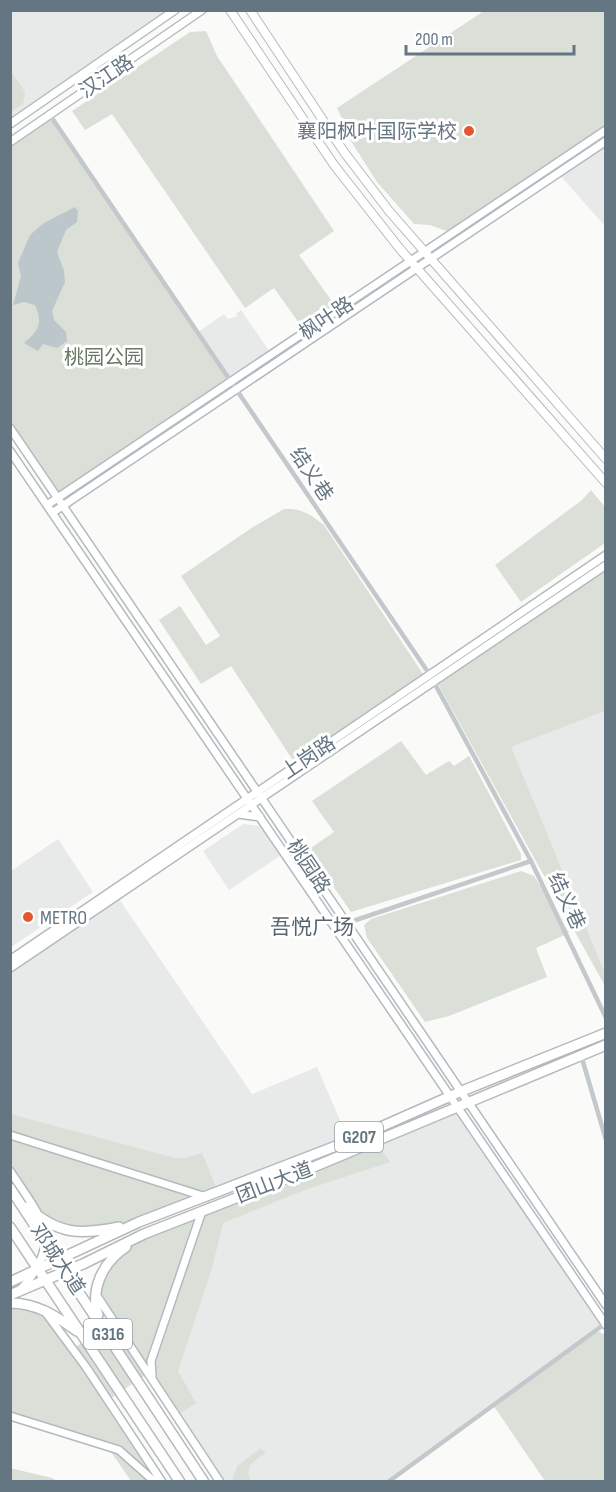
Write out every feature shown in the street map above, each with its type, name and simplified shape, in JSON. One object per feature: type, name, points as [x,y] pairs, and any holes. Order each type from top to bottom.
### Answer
[{"type":"highway","name":"团山大道","points":[[39,1270],[139,1222],[349,1142],[449,1096],[606,1033]]},
{"type":"highway","name":"团山大道","points":[[10,1295],[147,1233],[292,1176],[606,1045]]},
{"type":"highway","name":"邓城大道","points":[[10,1188],[204,1482]]},
{"type":"highway","points":[[17,1197],[44,1222],[87,1234],[139,1222]]},
{"type":"highway","name":"邓城大道","points":[[10,1227],[180,1482]]},
{"type":"highway","points":[[102,1326],[96,1307],[95,1290],[105,1267],[120,1251],[147,1233]]},
{"type":"highway","name":"G207","points":[[10,1282],[39,1270]]},
{"type":"highway","points":[[10,1302],[25,1303],[42,1309],[83,1336]]},
{"type":"main road","points":[[230,10],[334,165],[411,261],[606,484]]},
{"type":"main road","points":[[250,10],[344,152],[389,211],[606,459]]},
{"type":"street","name":"汉江路","points":[[10,142],[202,10]]},
{"type":"street","name":"汉江路","points":[[10,124],[174,11]]},
{"type":"street","name":"结义巷","points":[[50,115],[432,678],[531,861],[606,1018]]},
{"type":"street","name":"枫叶路","points":[[47,506],[606,130]]},
{"type":"street","name":"枫叶路","points":[[52,513],[606,141]]},
{"type":"street","name":"桃园路","points":[[10,428],[606,1305]]},
{"type":"street","name":"桃园路","points":[[10,452],[605,1324]]},
{"type":"street","name":"上岗路","points":[[432,678],[606,555]]},
{"type":"street","name":"上岗路","points":[[10,960],[432,678],[606,565]]},
{"type":"street","points":[[250,780],[271,787],[270,809]]},
{"type":"street","points":[[239,788],[237,810],[260,818]]},
{"type":"street","name":"上岗路","points":[[10,968],[237,810]]},
{"type":"street","name":"结义巷","points":[[347,923],[531,861]]},
{"type":"street","points":[[581,1055],[606,1140]]},
{"type":"street","points":[[10,1135],[206,1197]]},
{"type":"street","points":[[10,1171],[44,1222],[45,1252],[28,1281],[10,1302]]},
{"type":"street","points":[[158,1390],[150,1372],[151,1362],[202,1210]]},
{"type":"street","points":[[95,1290],[101,1304],[220,1482]]},
{"type":"street","points":[[42,1309],[86,1367],[162,1482]]},
{"type":"street","points":[[388,1482],[605,1324]]},
{"type":"street","points":[[10,1416],[119,1450],[155,1482]]},
{"type":"shaded area","points":[[11,11],[175,11],[11,124]]},
{"type":"shaded area","points":[[605,141],[605,226],[558,173]]},
{"type":"shaded area","points":[[75,207],[78,211],[77,222],[66,230],[57,252],[64,271],[65,282],[52,311],[54,320],[66,332],[67,341],[57,348],[43,344],[38,351],[24,343],[33,335],[38,326],[39,317],[35,305],[24,302],[13,305],[21,276],[18,263],[30,235],[44,223]]},
{"type":"shaded area","points":[[241,310],[272,355],[231,382],[198,332],[224,314],[228,319],[237,316],[236,314]]},
{"type":"shaded area","points":[[605,711],[605,973],[510,747]]},
{"type":"shaded area","points":[[243,824],[260,826],[280,856],[229,890],[203,851]]},
{"type":"shaded area","name":"METRO","points":[[58,839],[93,892],[11,947],[11,871]]},
{"type":"shaded area","points":[[117,896],[252,1094],[317,1067],[349,1141],[206,1197],[11,1135],[11,968]]},
{"type":"shaded area","points":[[456,1107],[605,1324],[388,1481],[220,1481],[158,1390],[202,1210]]},
{"type":"green space","name":"襄阳枫叶国际学校","points":[[484,11],[605,11],[605,130],[452,233],[430,225],[414,224],[377,182],[342,127],[345,125],[337,108]]},
{"type":"green space","points":[[206,31],[217,56],[334,231],[299,255],[336,307],[310,324],[306,319],[299,323],[274,288],[245,308],[112,114],[85,130],[72,111],[190,32]]},
{"type":"green space","points":[[10,70],[25,92],[23,104],[11,112]]},
{"type":"green space","name":"桃园公园","points":[[50,115],[231,382],[58,499],[11,428],[10,142]]},
{"type":"green space","points":[[591,490],[605,507],[605,543],[521,602],[495,565],[582,500]]},
{"type":"green space","points":[[284,509],[306,512],[324,525],[423,674],[294,762],[231,666],[201,684],[159,620],[180,606],[206,645],[220,636],[181,576],[253,527]]},
{"type":"green space","points":[[605,561],[605,711],[511,747],[605,973],[605,986],[434,677]]},
{"type":"green space","points":[[401,741],[426,775],[449,761],[454,766],[469,756],[521,854],[521,860],[351,912],[308,850],[334,832],[312,801]]},
{"type":"green space","points":[[521,871],[534,876],[569,933],[536,948],[547,977],[449,1016],[425,1022],[367,938],[364,925],[371,919]]},
{"type":"green space","points":[[10,1114],[175,1158],[185,1158],[202,1153],[218,1192],[139,1222],[87,1234],[44,1222],[11,1171]]},
{"type":"green space","points":[[376,1141],[390,1162],[302,1191],[223,1223],[212,1268],[178,1371],[196,1403],[176,1416],[150,1372],[108,1400],[162,1481],[131,1481],[107,1446],[11,1416],[11,1303],[42,1309],[73,1349],[112,1322],[95,1289],[105,1267],[144,1234]]},
{"type":"green space","points":[[596,1330],[605,1335],[605,1481],[545,1481],[493,1405]]},
{"type":"green space","points":[[261,1448],[266,1453],[251,1464],[248,1472],[251,1481],[232,1481],[237,1466]]},
{"type":"green space","points":[[10,1468],[52,1478],[57,1481],[11,1481]]},
{"type":"place","name":"襄阳枫叶国际学校","points":[[469,131]]},
{"type":"place","name":"METRO","points":[[28,917]]},
{"type":"district","name":"吾悦广场","points":[[312,927]]}]
